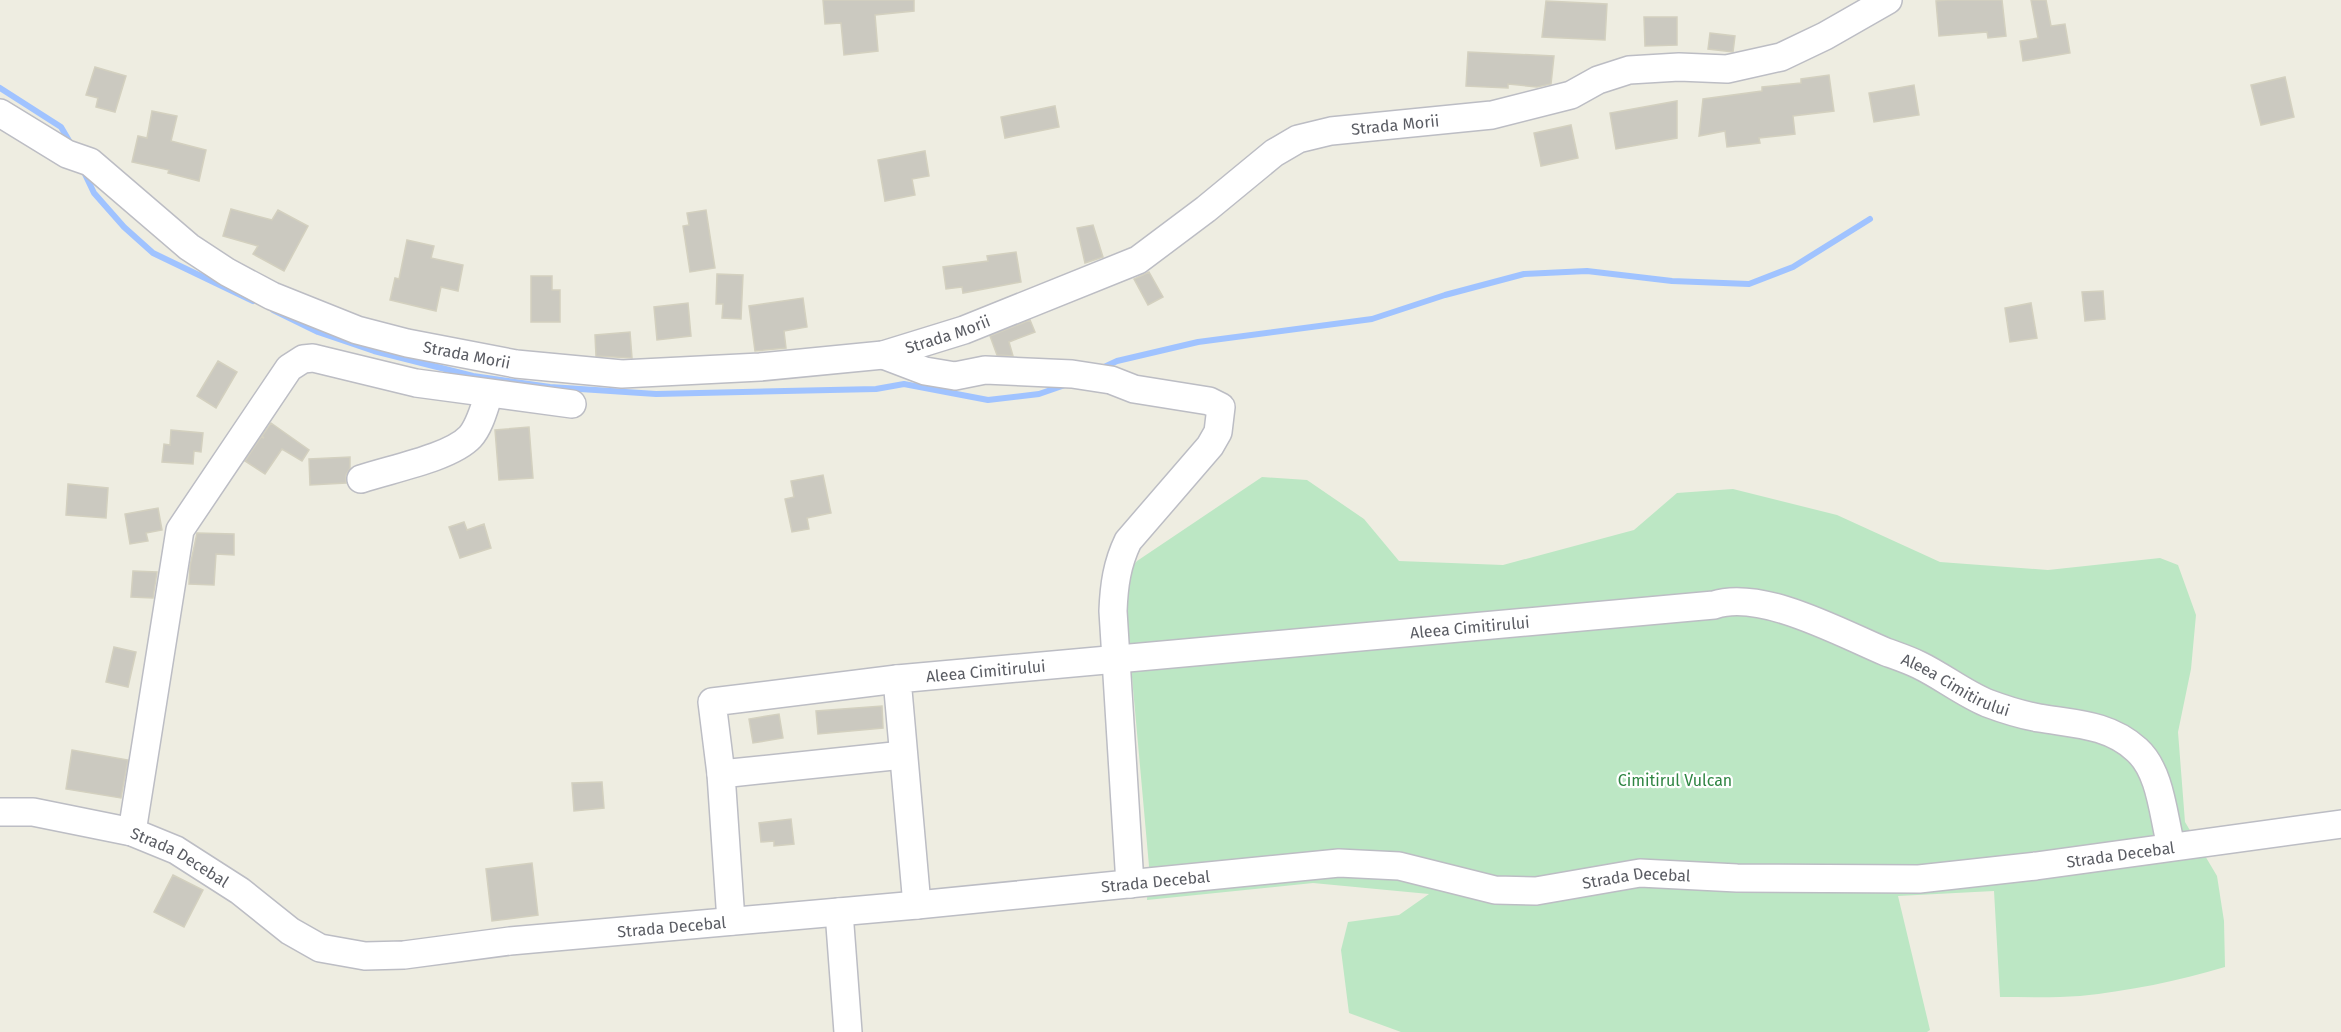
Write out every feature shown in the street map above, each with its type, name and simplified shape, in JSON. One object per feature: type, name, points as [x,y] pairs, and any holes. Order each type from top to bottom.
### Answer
[{"type":"street","name":"Strada Morii","points":[[0,113],[79,158],[189,247],[351,346],[407,343],[516,364],[622,374],[760,367],[883,355],[964,330],[1138,260],[1206,209],[1274,153],[1299,139],[1331,131],[1492,115],[1571,95],[1598,80],[1629,70],[1679,67],[1727,69],[1781,57],[1825,36],[1888,0]]},
{"type":"street","points":[[132,832],[180,530],[289,368],[303,358],[313,358],[351,346],[416,383],[572,404]]},
{"type":"street","points":[[883,355],[925,371],[956,376],[985,370],[1072,374],[1111,380],[1134,389],[1209,400],[1221,407],[1218,432],[1210,446],[1128,541],[1120,558],[1113,610],[1130,884]]},
{"type":"street","points":[[361,479],[452,449],[470,437],[489,394]]},
{"type":"street","name":"Aleea Cimitirului","points":[[721,774],[712,702],[897,679],[1714,604],[1728,600],[1762,603],[1795,613],[1918,664],[1986,702],[2037,718],[2096,727],[2117,736],[2137,750],[2154,773],[2171,846]]},
{"type":"street","points":[[897,679],[917,905]]},
{"type":"street","points":[[731,921],[721,774],[903,755]]},
{"type":"street","name":"Strada Decebal","points":[[0,812],[33,812],[132,832],[176,850],[240,891],[290,931],[320,948],[365,956],[404,955],[510,940],[917,905],[1339,863],[1400,866],[1495,890],[1536,891],[1640,873],[1737,878],[1919,879],[2036,866],[2341,824]]},
{"type":"street","points":[[839,912],[848,1032]]},
{"type":"green space","name":"Cimitirul Vulcan","points":[[1262,477],[1307,480],[1364,519],[1399,561],[1503,565],[1634,530],[1677,493],[1733,489],[1837,515],[1940,562],[2048,570],[2160,558],[2178,565],[2196,615],[2191,669],[2178,732],[2185,822],[2217,876],[2224,921],[2225,967],[2153,985],[2098,994],[2060,997],[2000,997],[1994,891],[1898,896],[1930,1030],[1927,1032],[1401,1032],[1349,1013],[1341,950],[1348,922],[1399,915],[1429,894],[1313,883],[1147,900],[1149,866],[1123,577],[1137,561]]},
{"type":"building","points":[[823,0],[914,0],[914,11],[875,15],[878,51],[844,55],[841,23],[825,24]]},
{"type":"building","points":[[2002,0],[2006,36],[1988,38],[1987,32],[1939,36],[1936,1]]},
{"type":"building","points":[[2031,0],[2046,0],[2051,26],[2065,24],[2070,53],[2023,61],[2020,41],[2038,38]]},
{"type":"building","points":[[1546,1],[1607,4],[1605,40],[1542,37]]},
{"type":"building","points":[[1644,17],[1677,17],[1677,45],[1645,46]]},
{"type":"building","points":[[1710,33],[1735,36],[1733,52],[1708,49]]},
{"type":"building","points":[[1468,52],[1554,56],[1551,84],[1537,87],[1508,84],[1508,88],[1466,86]]},
{"type":"building","points":[[95,67],[126,76],[115,112],[96,107],[98,98],[86,95]]},
{"type":"building","points":[[1829,75],[1834,111],[1793,116],[1795,134],[1759,138],[1760,143],[1727,147],[1725,131],[1699,136],[1703,99],[1762,91],[1762,87],[1801,83],[1801,79]]},
{"type":"building","points":[[2285,77],[2294,117],[2261,125],[2251,85]]},
{"type":"building","points":[[1914,85],[1919,115],[1874,122],[1869,93]]},
{"type":"building","points":[[1677,101],[1677,138],[1616,149],[1610,113]]},
{"type":"building","points":[[1055,106],[1059,127],[1005,138],[1001,117]]},
{"type":"building","points":[[152,111],[177,116],[171,141],[206,150],[199,181],[168,173],[169,170],[132,162],[138,136],[147,138]]},
{"type":"building","points":[[1571,125],[1578,158],[1541,166],[1534,133]]},
{"type":"building","points":[[925,151],[929,176],[912,179],[915,195],[885,201],[878,160]]},
{"type":"building","points":[[231,209],[272,220],[278,210],[308,226],[284,271],[253,254],[258,246],[223,236]]},
{"type":"building","points":[[706,210],[715,268],[690,272],[683,226],[689,225],[687,213]]},
{"type":"building","points":[[1093,225],[1103,257],[1085,263],[1077,228]]},
{"type":"building","points":[[407,240],[434,246],[431,258],[463,265],[458,291],[441,287],[436,311],[390,300],[395,278],[399,279]]},
{"type":"building","points":[[1016,252],[1021,282],[963,293],[962,287],[946,289],[943,267],[988,261],[987,256]]},
{"type":"building","points":[[1149,272],[1163,297],[1148,305],[1134,279]]},
{"type":"building","points":[[717,274],[743,275],[741,319],[722,318],[723,304],[716,304]]},
{"type":"building","points":[[531,276],[552,276],[552,290],[560,290],[560,322],[531,322]]},
{"type":"building","points":[[2103,291],[2105,319],[2085,321],[2082,292]]},
{"type":"building","points":[[803,298],[807,327],[784,331],[786,348],[755,351],[749,306]]},
{"type":"building","points":[[688,303],[691,336],[657,340],[654,307]]},
{"type":"building","points":[[2031,303],[2037,338],[2010,342],[2005,308]]},
{"type":"building","points":[[1030,320],[1035,332],[1009,342],[1013,356],[997,355],[990,336]]},
{"type":"building","points":[[630,332],[632,358],[596,356],[595,335]]},
{"type":"building","points":[[218,361],[237,372],[216,408],[197,396]]},
{"type":"building","points":[[271,423],[309,450],[302,461],[282,449],[265,474],[245,461],[261,437],[264,438],[262,436]]},
{"type":"building","points":[[529,427],[533,478],[499,480],[495,430]]},
{"type":"building","points":[[171,430],[203,433],[201,452],[194,451],[193,464],[162,462],[164,444],[170,445]]},
{"type":"building","points":[[350,457],[346,483],[310,485],[309,459]]},
{"type":"building","points":[[823,475],[831,513],[807,518],[809,529],[792,532],[785,499],[794,497],[791,481]]},
{"type":"building","points":[[68,484],[108,488],[106,518],[66,515]]},
{"type":"building","points":[[158,508],[162,530],[146,533],[148,541],[130,544],[125,514]]},
{"type":"building","points":[[464,522],[467,530],[484,524],[491,548],[460,558],[449,527]]},
{"type":"building","points":[[197,533],[234,534],[234,555],[216,554],[214,585],[189,584],[190,566]]},
{"type":"building","points":[[133,571],[157,572],[153,598],[131,597]]},
{"type":"building","points":[[114,647],[136,652],[128,687],[106,682]]},
{"type":"building","points":[[882,706],[883,728],[818,734],[816,711]]},
{"type":"building","points":[[779,714],[783,738],[753,743],[749,719]]},
{"type":"building","points":[[72,750],[128,760],[121,798],[66,789]]},
{"type":"building","points":[[602,782],[604,808],[574,811],[572,783]]},
{"type":"building","points":[[791,819],[794,844],[774,846],[774,841],[761,842],[759,823]]},
{"type":"building","points":[[532,863],[538,915],[492,921],[486,869]]},
{"type":"building","points":[[173,875],[203,890],[184,927],[154,912]]},
{"type":"waterway","points":[[0,88],[61,127],[71,144]]},
{"type":"waterway","points":[[84,172],[94,193],[124,227],[153,253],[253,301]]},
{"type":"waterway","points":[[1102,368],[1117,361],[1198,342],[1372,319],[1445,295],[1524,274],[1587,271],[1672,281],[1749,284],[1793,267],[1870,219]]},
{"type":"waterway","points":[[273,310],[318,332],[374,351],[473,376],[550,387],[656,394],[876,389],[904,384],[988,400],[1039,394],[1065,385]]}]
